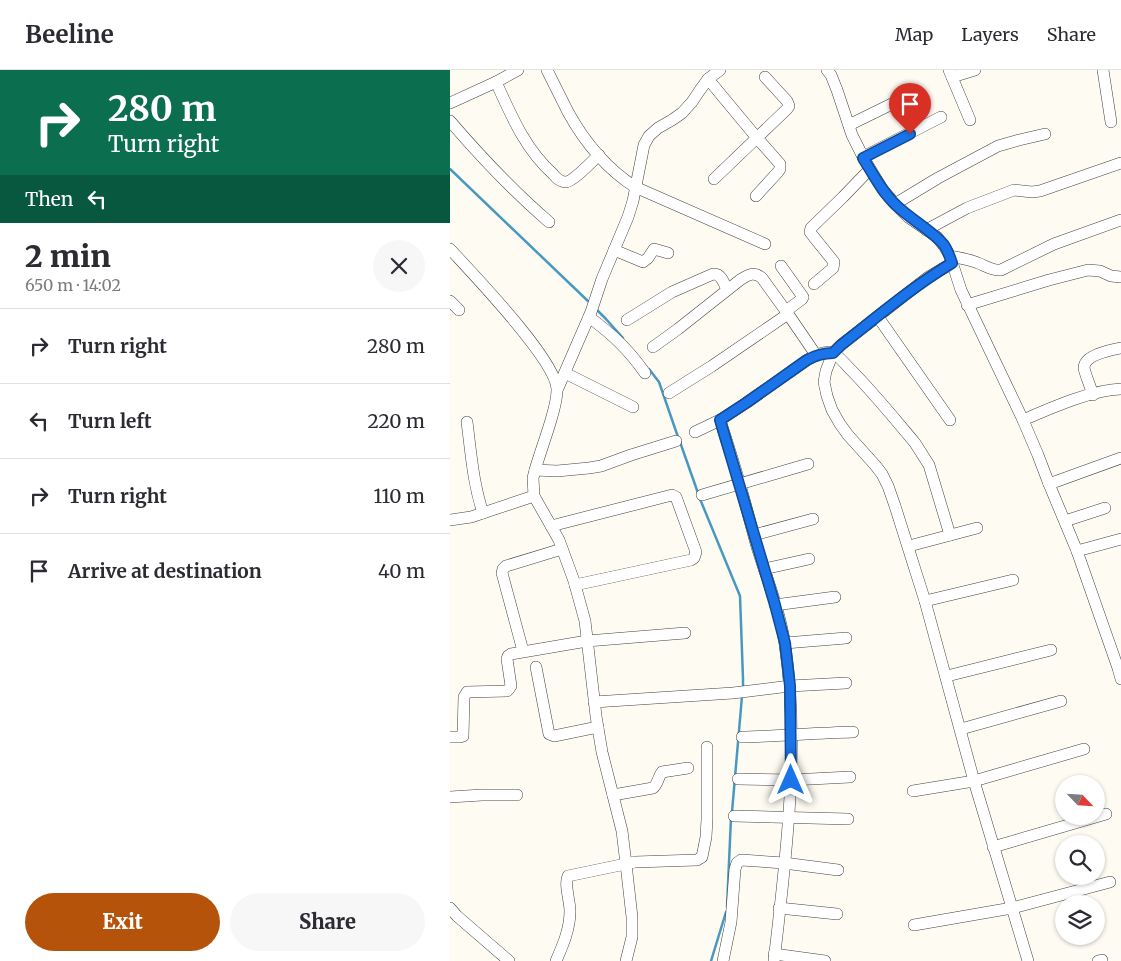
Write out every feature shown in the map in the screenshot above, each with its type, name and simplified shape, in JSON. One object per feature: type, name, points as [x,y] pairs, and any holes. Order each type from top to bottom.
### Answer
[{"type":"street","points":[[547,70],[578,128],[598,155],[622,179],[635,187],[765,244]]},
{"type":"street","points":[[626,961],[632,937],[632,917],[622,831],[602,752],[584,621],[575,585],[559,540],[534,496],[533,478],[556,402],[558,388],[592,310],[602,279],[628,217],[644,145],[649,136],[658,128],[682,113],[708,79],[720,70]]},
{"type":"street","points":[[827,70],[831,75],[848,125],[863,158],[883,190],[908,217],[936,237],[944,246],[951,260],[967,305],[1023,420],[1065,521],[1120,672]]},
{"type":"street","points":[[970,120],[950,74],[976,70]]},
{"type":"street","points":[[1103,70],[1111,122]]},
{"type":"street","points":[[450,103],[496,82],[513,71]]},
{"type":"street","points":[[714,179],[789,106],[787,101],[765,77]]},
{"type":"street","points":[[708,79],[780,164],[778,172],[756,196]]},
{"type":"street","points":[[496,82],[523,138],[534,155],[558,179],[567,182],[598,155]]},
{"type":"street","points":[[848,125],[908,96]]},
{"type":"street","points":[[863,158],[941,118]]},
{"type":"street","points":[[450,121],[498,175],[549,222]]},
{"type":"street","points":[[895,204],[938,178],[998,146],[1045,134]]},
{"type":"street","points":[[926,230],[972,207],[1014,190],[1040,191],[1121,163]]},
{"type":"street","points":[[814,284],[832,268],[834,262],[810,232],[811,228],[870,168]]},
{"type":"street","points":[[1028,961],[974,781],[947,676],[909,546],[888,486],[882,474],[840,424],[832,410],[824,382],[833,353],[841,345],[951,260],[977,262],[992,270],[1001,270],[1054,244],[1121,220]]},
{"type":"street","points":[[450,249],[534,345],[550,367],[558,388]]},
{"type":"street","points":[[614,250],[643,262],[654,249],[668,253]]},
{"type":"street","points":[[669,393],[712,366],[802,300],[803,297],[781,266]]},
{"type":"street","points":[[967,305],[1088,270],[1100,271],[1111,276],[1121,277]]},
{"type":"street","points":[[627,320],[672,292],[713,274],[720,276],[727,290]]},
{"type":"street","points":[[653,347],[740,280],[749,275],[758,274],[816,355]]},
{"type":"street","points":[[450,300],[459,310]]},
{"type":"street","points":[[592,310],[608,332],[634,358],[644,373]]},
{"type":"street","points":[[878,317],[950,420]]},
{"type":"street","points":[[1087,396],[1084,368],[1086,362],[1093,356],[1121,348]]},
{"type":"street","points":[[695,432],[720,420],[807,360],[823,353],[833,353],[858,377],[924,454],[950,535]]},
{"type":"street","points":[[565,373],[633,407]]},
{"type":"street","points":[[1023,420],[1087,396],[1121,389]]},
{"type":"street","points":[[720,420],[775,605],[785,643],[790,686],[791,780],[774,958],[825,961]]},
{"type":"street","points":[[467,422],[474,481],[483,513]]},
{"type":"street","points":[[535,470],[557,471],[601,466],[676,441]]},
{"type":"street","points":[[1049,484],[1121,458]]},
{"type":"street","points":[[702,495],[808,464]]},
{"type":"street","points":[[551,526],[672,495],[676,497],[696,552],[694,558],[575,585]]},
{"type":"street","points":[[450,520],[471,517],[534,496]]},
{"type":"street","points":[[1065,521],[1105,508]]},
{"type":"street","points":[[754,535],[813,519]]},
{"type":"street","points":[[909,546],[977,528]]},
{"type":"street","points":[[1077,551],[1117,540]]},
{"type":"street","points":[[523,651],[502,572],[503,569],[506,566],[562,548]]},
{"type":"street","points":[[764,569],[809,559]]},
{"type":"street","points":[[925,601],[1013,580]]},
{"type":"street","points":[[775,605],[835,597]]},
{"type":"street","points":[[450,737],[463,736],[465,694],[470,692],[507,691],[510,689],[508,656],[514,652],[587,641],[685,633]]},
{"type":"street","points":[[785,643],[846,638]]},
{"type":"street","points":[[947,676],[1051,650]]},
{"type":"street","points":[[536,667],[549,734],[554,736],[598,727]]},
{"type":"street","points":[[594,702],[846,683]]},
{"type":"street","points":[[960,729],[1060,701]]},
{"type":"street","points":[[742,737],[853,732]]},
{"type":"street","points":[[556,961],[568,930],[570,913],[566,877],[635,862],[698,860],[702,857],[707,819],[707,747]]},
{"type":"street","points":[[913,791],[974,781],[1084,749]]},
{"type":"street","points":[[613,795],[653,788],[662,772],[688,768]]},
{"type":"street","points":[[738,778],[791,780],[850,777]]},
{"type":"street","points":[[450,797],[482,794],[517,795]]},
{"type":"street","points":[[993,847],[1106,814]]},
{"type":"street","points":[[734,816],[848,819]]},
{"type":"street","points":[[723,961],[731,922],[737,863],[741,860],[838,870]]},
{"type":"street","points":[[914,925],[1012,908],[1110,882]]},
{"type":"street","points":[[450,908],[509,961]]},
{"type":"street","points":[[779,908],[837,914]]},
{"type":"waterway","points":[[450,169],[590,303]]},
{"type":"waterway","points":[[596,309],[623,338]]},
{"type":"waterway","points":[[649,369],[659,382],[678,437]]},
{"type":"waterway","points":[[680,442],[698,493]]},
{"type":"waterway","points":[[700,499],[740,596],[743,688]]},
{"type":"waterway","points":[[732,812],[742,696]]},
{"type":"waterway","points":[[727,907],[731,818]]},
{"type":"waterway","points":[[711,961],[726,912]]},
{"type":"route","points":[[791,780],[790,686],[785,643],[740,483],[720,420],[807,360],[823,353],[833,353],[896,301],[927,278],[952,263],[944,246],[936,237],[908,217],[883,190],[863,158],[910,134]]}]
